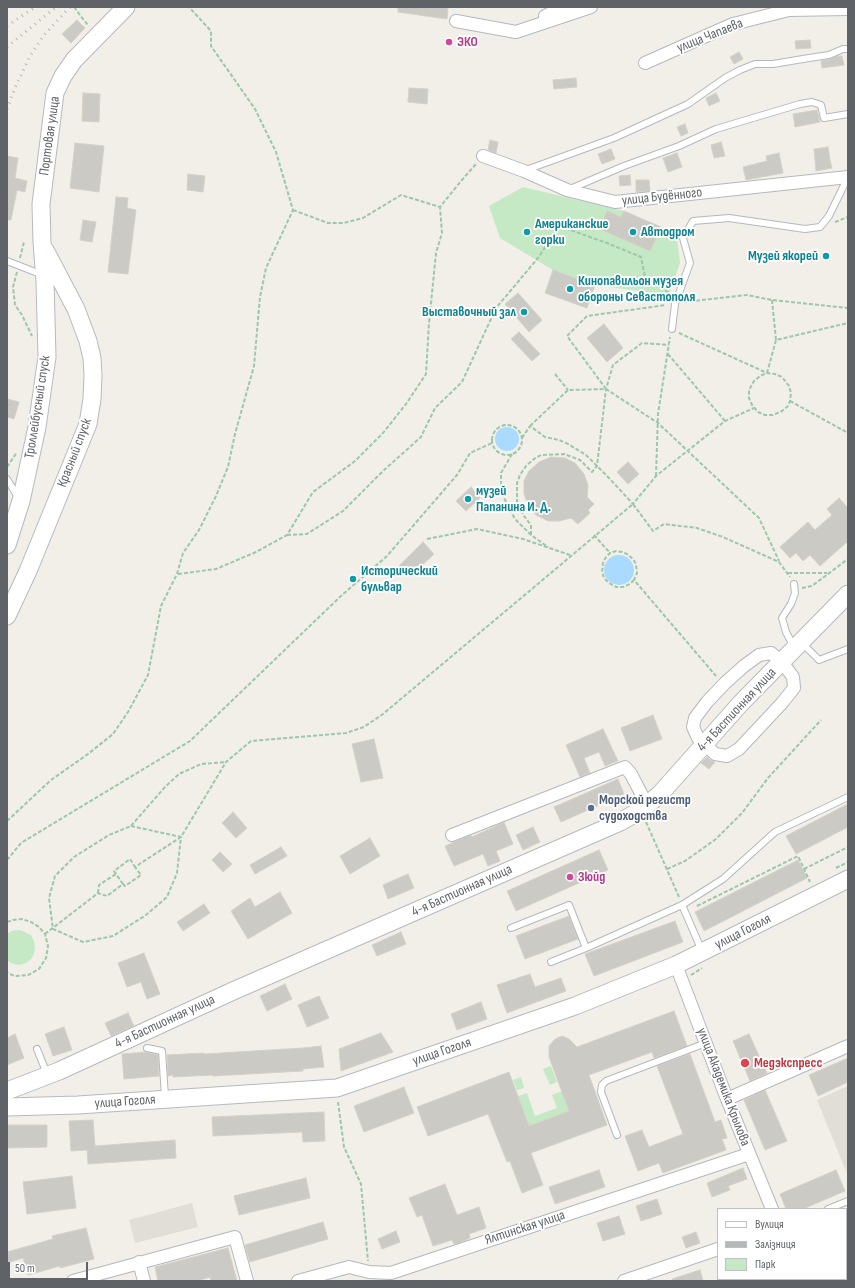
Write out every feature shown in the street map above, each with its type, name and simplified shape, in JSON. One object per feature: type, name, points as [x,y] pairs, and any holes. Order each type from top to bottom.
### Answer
[{"type":"main road","name":"Портовая улица","points":[[42,242],[42,204],[55,93],[63,76],[74,60],[126,7]]},
{"type":"main road","name":"Троллейбусный спуск","points":[[7,545],[21,501],[37,427],[47,357],[45,275],[42,242]]},
{"type":"main road","name":"Красный спуск","points":[[7,616],[28,571],[88,424],[92,399],[92,358],[84,329],[76,309],[42,242]]},
{"type":"main road","name":"4-я Бастионная улица","points":[[7,1091],[47,1076],[233,991],[620,822],[644,808],[660,794],[741,703],[848,594]]},
{"type":"main road","name":"улица Гоголя","points":[[7,1107],[78,1105],[337,1088],[575,1006],[676,965],[703,960],[848,880]]},
{"type":"street","points":[[516,32],[523,26],[563,7]]},
{"type":"street","points":[[456,20],[516,32],[591,7]]},
{"type":"street","name":"улица Чапаева","points":[[644,63],[733,24],[789,10],[848,9]]},
{"type":"street","name":"улица Будённого","points":[[483,156],[524,171],[567,190],[615,202],[848,177]]},
{"type":"street","points":[[771,653],[782,662],[793,677],[794,688],[762,725],[738,749],[727,756],[715,754],[704,745],[698,738],[693,727],[695,718],[707,702],[725,683],[759,655],[771,653]]},
{"type":"street","points":[[452,835],[625,767],[631,774],[644,808]]},
{"type":"street","name":"улица Академика Крылова","points":[[676,965],[727,1099],[772,1208]]},
{"type":"street","points":[[727,1099],[848,1046]]},
{"type":"street","name":"Ялтинская улица","points":[[298,1281],[349,1267],[370,1276],[391,1272],[749,1154]]},
{"type":"street","points":[[73,1281],[235,1237],[247,1281]]},
{"type":"street","points":[[624,1281],[717,1248]]},
{"type":"street","points":[[139,1262],[144,1281]]},
{"type":"lane","points":[[524,171],[614,138],[688,104],[725,78],[755,64],[773,64],[829,55],[843,49],[848,49]]},
{"type":"lane","points":[[567,190],[624,166],[678,146],[716,129],[800,104],[812,102],[821,106],[824,118],[848,114]]},
{"type":"lane","points":[[672,329],[675,304],[690,263],[683,238],[693,221],[729,218],[805,229],[820,227],[829,216],[848,177]]},
{"type":"lane","points":[[7,261],[45,275]]},
{"type":"lane","points":[[7,479],[21,501]]},
{"type":"lane","points":[[794,584],[795,593],[791,604],[782,618],[786,632],[798,645],[818,660],[848,649]]},
{"type":"lane","points":[[551,962],[682,905],[723,879],[775,832],[848,797]]},
{"type":"lane","points":[[511,928],[569,905],[586,948]]},
{"type":"lane","points":[[682,905],[686,912],[703,960]]},
{"type":"lane","points":[[617,1135],[601,1092],[602,1085],[606,1081],[706,1043]]},
{"type":"lane","points":[[148,1048],[162,1051],[165,1099]]},
{"type":"lane","points":[[37,1049],[47,1076]]},
{"type":"lane","points":[[830,1208],[848,1201]]},
{"type":"path","points":[[74,7],[89,26]]},
{"type":"path","points":[[7,821],[51,780],[113,734],[128,712],[148,675],[161,606],[177,574],[183,554],[199,530],[216,496],[228,466],[235,434],[254,366],[260,297],[266,268],[293,210],[276,152],[255,109],[211,46],[211,31],[189,7]]},
{"type":"path","points":[[287,535],[313,492],[355,461],[383,433],[406,404],[426,374],[429,323],[436,253],[442,232],[440,207],[483,156]]},
{"type":"path","points":[[293,210],[328,223],[344,223],[363,218],[401,195],[440,207]]},
{"type":"path","points":[[177,574],[216,569],[256,552],[287,535],[307,534],[343,511],[421,436],[435,408],[462,382],[496,308],[538,258],[558,226],[608,243],[641,257],[645,277],[663,286],[675,304]]},
{"type":"path","points":[[24,242],[13,287],[15,305],[22,315],[32,336]]},
{"type":"path","points":[[794,584],[780,562],[759,518],[658,423],[606,389],[567,336],[587,316],[747,295],[772,300],[848,308]]},
{"type":"path","points":[[767,373],[776,340],[772,300]]},
{"type":"path","points":[[776,340],[848,323]]},
{"type":"path","points":[[656,476],[658,414],[672,329],[767,373],[778,375],[787,382],[790,390],[790,401],[788,406],[782,411],[773,415],[763,414],[754,408],[749,398],[751,386],[756,378],[767,373]]},
{"type":"path","points":[[531,535],[531,525],[524,516],[517,501],[517,483],[520,475],[530,462],[541,455],[564,454],[580,460],[592,472],[597,466],[606,389],[613,365],[642,343],[669,345]]},
{"type":"path","points":[[668,354],[725,421]]},
{"type":"path","points":[[555,374],[568,390]]},
{"type":"path","points":[[550,549],[531,535],[515,519],[508,507],[501,489],[501,473],[512,454],[520,448],[522,438],[530,426],[568,390],[606,389]]},
{"type":"path","points":[[790,401],[848,433]]},
{"type":"path","points":[[53,929],[83,942],[113,936],[146,915],[167,898],[177,873],[181,837],[226,762],[251,741],[346,733],[364,727],[383,714],[570,555],[633,504],[656,476],[725,421],[754,408]]},
{"type":"path","points":[[512,454],[506,455],[499,453],[494,448],[492,437],[494,432],[497,428],[507,424],[517,428],[522,438]]},
{"type":"path","points":[[530,426],[545,437],[559,440],[568,444],[586,456],[633,504],[653,531],[664,524],[697,528],[723,537],[780,562]]},
{"type":"path","points":[[7,860],[21,843],[190,741],[342,594],[387,556],[457,475],[470,453],[492,442]]},
{"type":"path","points":[[7,467],[17,452]]},
{"type":"path","points":[[427,539],[476,529],[523,539],[570,555]]},
{"type":"path","points":[[594,535],[610,553]]},
{"type":"path","points":[[616,551],[627,554],[636,564],[637,573],[634,580],[630,584],[623,587],[616,587],[609,583],[604,578],[602,572],[603,563],[606,557],[610,553],[616,551]]},
{"type":"path","points":[[812,586],[848,559]]},
{"type":"path","points":[[787,573],[828,573]]},
{"type":"path","points":[[634,580],[718,679]]},
{"type":"path","points":[[667,869],[685,861],[716,839],[742,813],[768,778],[821,720]]},
{"type":"path","points":[[53,929],[49,898],[55,876],[74,857],[109,836],[131,826],[165,787],[179,774],[201,764],[226,762]]},
{"type":"path","points":[[644,808],[682,905]]},
{"type":"path","points":[[131,826],[181,837]]},
{"type":"path","points":[[135,867],[181,837]]},
{"type":"path","points":[[804,869],[848,847]]},
{"type":"path","points":[[686,912],[798,856],[810,882]]},
{"type":"path","points":[[98,893],[107,896],[123,884],[125,886],[141,875],[130,859],[114,871],[123,884]]},
{"type":"path","points":[[45,934],[98,893],[99,885],[116,874]]},
{"type":"path","points":[[7,922],[22,919],[31,922],[39,927],[45,934],[48,946],[46,958],[39,969],[28,975],[16,976],[7,973]]},
{"type":"path","points":[[691,980],[690,976],[703,960]]},
{"type":"path","points":[[338,1097],[344,1147],[362,1184],[370,1276]]},
{"type":"shaded area","points":[[848,1086],[848,1176],[817,1100]]},
{"type":"shaded area","points":[[192,1203],[198,1227],[135,1243],[129,1220]]},
{"type":"green space","points":[[523,187],[624,211],[661,227],[676,231],[680,263],[669,295],[595,285],[553,270],[500,238],[489,206]]},
{"type":"green space","points":[[19,930],[31,935],[35,947],[34,954],[31,959],[26,963],[18,965],[7,960],[7,934],[12,931]]},
{"type":"green space","points":[[551,1066],[557,1082],[550,1085],[543,1069]]},
{"type":"green space","points":[[521,1077],[524,1088],[517,1090],[513,1080]]},
{"type":"green space","points":[[562,1091],[569,1111],[529,1126],[518,1096],[527,1093],[535,1116],[557,1108],[552,1095]]},
{"type":"water","points":[[507,427],[516,430],[519,439],[516,448],[507,451],[498,448],[495,439],[498,430]]},
{"type":"water","points":[[619,555],[630,559],[634,570],[630,581],[619,585],[608,581],[604,570],[608,559]]},
{"type":"building","points":[[398,7],[448,7],[447,19],[398,12]]},
{"type":"building","points":[[77,20],[85,28],[71,43],[62,34]]},
{"type":"building","points":[[810,40],[811,48],[796,49],[795,41]]},
{"type":"building","points":[[739,52],[743,59],[734,64],[730,57]]},
{"type":"building","points":[[842,56],[844,65],[822,68],[821,61]]},
{"type":"building","points":[[576,78],[577,87],[554,89],[553,80]]},
{"type":"building","points":[[409,88],[428,89],[427,104],[408,102]]},
{"type":"building","points":[[83,93],[100,94],[99,122],[82,121]]},
{"type":"building","points":[[716,93],[720,101],[709,106],[706,98]]},
{"type":"building","points":[[817,110],[820,122],[795,127],[793,114]]},
{"type":"building","points":[[685,124],[688,133],[681,136],[677,127]]},
{"type":"building","points":[[490,140],[498,142],[496,153],[488,150]]},
{"type":"building","points":[[721,142],[725,156],[714,158],[711,145]]},
{"type":"building","points":[[75,143],[104,146],[99,192],[70,188]]},
{"type":"building","points":[[828,147],[832,168],[816,171],[814,149]]},
{"type":"building","points":[[611,149],[615,159],[602,164],[598,154]]},
{"type":"building","points":[[677,153],[682,167],[668,172],[663,158]]},
{"type":"building","points":[[779,153],[783,173],[746,180],[743,167],[767,161],[766,156]]},
{"type":"building","points":[[7,156],[18,158],[15,178],[27,181],[25,192],[17,190],[11,220],[7,220]]},
{"type":"building","points":[[188,174],[205,176],[203,192],[187,190]]},
{"type":"building","points":[[630,175],[631,185],[620,186],[619,176]]},
{"type":"building","points":[[636,180],[649,180],[650,191],[636,192]]},
{"type":"building","points":[[116,197],[128,198],[127,208],[136,210],[128,274],[108,272]]},
{"type":"building","name":"Автодром","points":[[607,211],[621,217],[624,211],[661,227],[650,251],[600,229]]},
{"type":"building","points":[[83,220],[96,222],[92,242],[80,240]]},
{"type":"building","name":"Кинопавильон музея обороны Севастополя","points":[[553,270],[595,285],[587,308],[545,293]]},
{"type":"building","name":"Выставочный зал","points":[[518,293],[542,320],[529,332],[505,304]]},
{"type":"building","points":[[604,324],[623,348],[607,362],[587,338]]},
{"type":"building","points":[[519,332],[540,354],[532,361],[511,339]]},
{"type":"building","points":[[7,399],[19,402],[14,419],[7,417]]},
{"type":"building","points":[[551,457],[565,458],[575,463],[584,474],[588,485],[587,497],[594,504],[588,510],[590,513],[578,524],[571,518],[559,521],[548,521],[536,515],[528,505],[524,494],[524,481],[529,471],[539,462]]},
{"type":"building","points":[[628,462],[639,474],[628,484],[617,472]]},
{"type":"building","name":"музей Папанина И. Д.","points":[[471,487],[480,498],[466,511],[456,501]]},
{"type":"building","points":[[839,498],[848,508],[848,541],[820,566],[810,555],[803,561],[796,553],[790,558],[780,547],[808,522],[815,530],[832,515],[827,509]]},
{"type":"building","points":[[423,542],[434,554],[410,577],[399,566]]},
{"type":"building","points":[[653,715],[662,739],[630,751],[621,728]]},
{"type":"building","points":[[603,729],[618,761],[605,766],[599,752],[584,758],[590,773],[580,777],[566,745]]},
{"type":"building","points":[[374,739],[383,778],[361,782],[352,744]]},
{"type":"building","points":[[707,757],[715,762],[709,769],[701,763]]},
{"type":"building","points":[[618,779],[624,794],[561,822],[554,807]]},
{"type":"building","points":[[848,804],[848,827],[796,854],[786,836]]},
{"type":"building","points":[[233,812],[247,828],[236,838],[222,823]]},
{"type":"building","points":[[504,822],[513,844],[496,851],[500,861],[488,866],[483,854],[454,866],[445,846],[471,835],[472,837]]},
{"type":"building","points":[[533,827],[540,842],[523,850],[516,835]]},
{"type":"building","points":[[370,838],[380,856],[350,874],[340,856]]},
{"type":"building","points":[[281,847],[287,856],[255,874],[250,865]]},
{"type":"building","points":[[599,850],[608,870],[516,911],[507,891]]},
{"type":"building","points":[[220,852],[232,864],[223,872],[212,860]]},
{"type":"building","points":[[798,860],[807,878],[704,931],[695,912]]},
{"type":"building","points":[[408,874],[414,888],[388,899],[383,885]]},
{"type":"building","points":[[280,892],[292,913],[248,939],[231,911],[250,898],[255,907]]},
{"type":"building","points":[[204,904],[210,913],[183,931],[177,922]]},
{"type":"building","points":[[569,916],[578,939],[525,959],[516,936]]},
{"type":"building","points":[[675,921],[683,942],[594,976],[585,954]]},
{"type":"building","points":[[401,932],[406,944],[377,956],[372,945]]},
{"type":"building","points":[[144,953],[160,994],[147,999],[141,982],[127,987],[118,963]]},
{"type":"building","points":[[530,974],[535,987],[561,978],[566,991],[507,1013],[497,985]]},
{"type":"building","points":[[285,984],[292,999],[267,1011],[260,996]]},
{"type":"building","points":[[319,996],[329,1018],[307,1027],[298,1005]]},
{"type":"building","points":[[481,1002],[487,1019],[457,1030],[451,1014]]},
{"type":"building","points":[[674,1011],[687,1046],[654,1058],[652,1052],[589,1075],[607,1125],[531,1153],[543,1185],[522,1193],[510,1161],[507,1162],[488,1114],[428,1136],[417,1107],[509,1072],[529,1126],[569,1111],[549,1057],[549,1046],[555,1039],[562,1036],[569,1039],[577,1047]]},
{"type":"building","points":[[128,1013],[134,1026],[111,1036],[105,1023]]},
{"type":"building","points":[[64,1027],[72,1050],[53,1056],[45,1034]]},
{"type":"building","points":[[381,1033],[393,1052],[341,1071],[339,1049]]},
{"type":"building","points":[[15,1034],[24,1058],[7,1065],[7,1038]]},
{"type":"building","points":[[749,1034],[767,1073],[750,1081],[733,1041]]},
{"type":"building","points":[[321,1046],[324,1067],[303,1069],[303,1071],[213,1076],[168,1076],[167,1055]]},
{"type":"building","points":[[146,1052],[158,1055],[159,1076],[124,1079],[122,1054]]},
{"type":"building","points":[[690,1054],[715,1122],[721,1120],[727,1138],[722,1139],[726,1150],[663,1173],[659,1163],[638,1171],[625,1136],[642,1130],[649,1147],[683,1134],[657,1066]]},
{"type":"building","points":[[848,1058],[848,1082],[818,1096],[809,1075]]},
{"type":"building","points":[[404,1087],[414,1113],[364,1132],[354,1106]]},
{"type":"building","points":[[765,1090],[787,1141],[765,1150],[744,1100]]},
{"type":"building","points":[[324,1112],[325,1141],[303,1142],[302,1132],[213,1136],[212,1117]]},
{"type":"building","points":[[93,1120],[95,1146],[175,1140],[176,1158],[88,1164],[87,1150],[71,1151],[69,1121]]},
{"type":"building","points":[[7,1125],[47,1125],[47,1147],[7,1148]]},
{"type":"building","points":[[743,1168],[747,1179],[728,1186],[730,1190],[712,1197],[707,1183]]},
{"type":"building","points":[[599,1170],[605,1187],[555,1204],[549,1187]]},
{"type":"building","points":[[836,1170],[845,1191],[805,1208],[786,1208],[780,1194]]},
{"type":"building","points":[[72,1176],[76,1208],[27,1214],[23,1182]]},
{"type":"building","points":[[306,1178],[310,1198],[239,1215],[234,1196]]},
{"type":"building","points":[[445,1184],[457,1215],[479,1207],[486,1228],[469,1234],[470,1238],[459,1243],[454,1244],[452,1240],[433,1246],[422,1215],[417,1217],[409,1198]]},
{"type":"building","points":[[657,1199],[662,1214],[641,1221],[636,1206]]},
{"type":"building","points":[[619,1216],[625,1234],[603,1241],[597,1223]]},
{"type":"building","points":[[323,1222],[328,1239],[250,1262],[245,1245]]},
{"type":"building","points":[[86,1228],[94,1259],[60,1268],[60,1266],[28,1275],[23,1258],[7,1263],[7,1252],[53,1239],[52,1236]]},
{"type":"building","points":[[396,1231],[400,1242],[382,1249],[378,1239]]},
{"type":"building","points":[[696,1232],[700,1243],[686,1248],[682,1237]]},
{"type":"building","points":[[228,1248],[237,1281],[211,1281],[210,1277],[197,1281],[158,1281],[155,1267]]},
{"type":"building","points":[[700,1270],[703,1281],[673,1281],[672,1279]]},
{"type":"railway","points":[[7,26],[35,7]]},
{"type":"railway","points":[[7,47],[56,7]]},
{"type":"railway","points":[[7,109],[30,56],[44,35],[70,7]]},
{"type":"place","name":"ЭКО","points":[[449,42]]},
{"type":"place","name":"Американские горки","points":[[527,232]]},
{"type":"place","name":"Автодром","points":[[633,232]]},
{"type":"place","name":"Музей якорей","points":[[826,256]]},
{"type":"place","name":"Кинопавильон музея обороны Севастополя","points":[[570,289]]},
{"type":"place","name":"Выставочный зал","points":[[524,312]]},
{"type":"place","name":"музей Папанина И. Д.","points":[[468,499]]},
{"type":"place","name":"Исторический бульвар","points":[[353,579]]},
{"type":"place","name":"Морской регистр судоходства","points":[[591,808]]},
{"type":"place","name":"Зюйд","points":[[570,877]]},
{"type":"place","name":"Медэкспресс","points":[[745,1063]]}]
